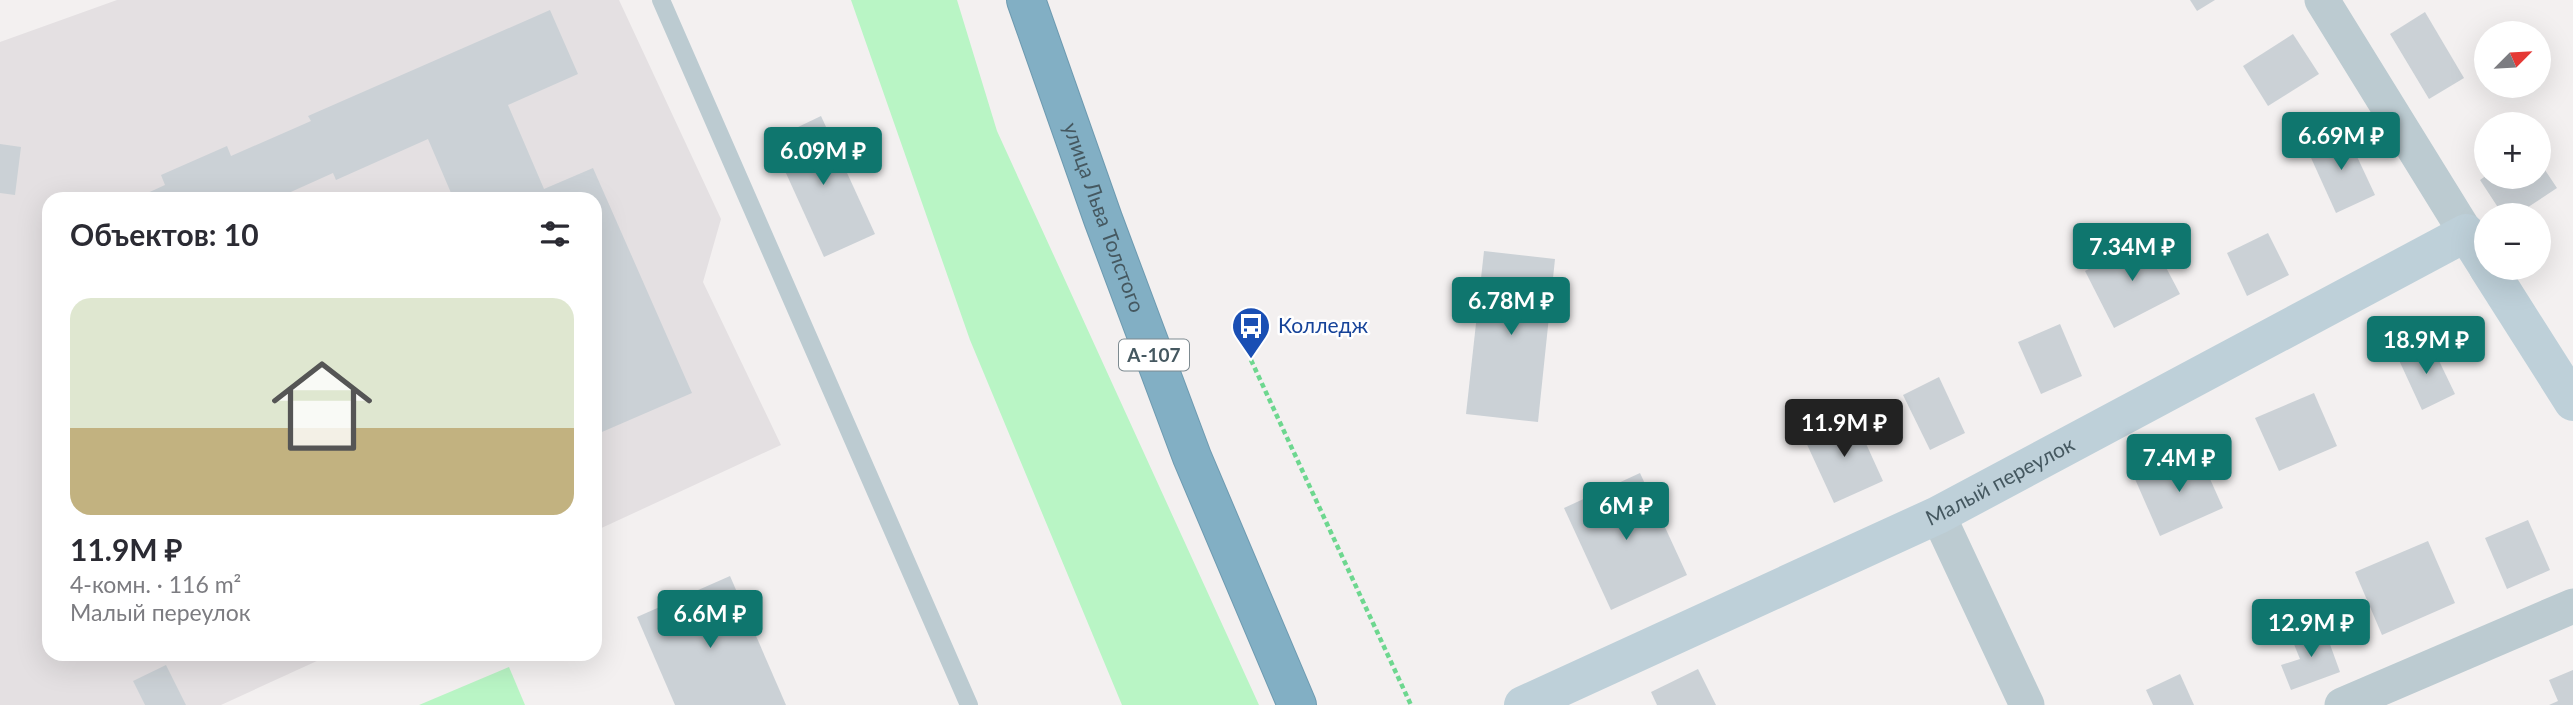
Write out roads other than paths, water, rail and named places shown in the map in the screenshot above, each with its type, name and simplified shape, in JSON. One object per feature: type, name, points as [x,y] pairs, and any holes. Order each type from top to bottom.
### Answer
[{"type":"highway","name":"улица Льва Толстого","points":[[1026,0],[1192,457],[1297,705]]},
{"type":"street","points":[[2322,0],[2474,246]]},
{"type":"street","name":"Малый переулок","points":[[1523,705],[1938,515],[2466,233]]},
{"type":"street","points":[[2495,280],[2573,402]]},
{"type":"street","points":[[1938,515],[2027,705]]},
{"type":"street","points":[[2342,705],[2573,606]]},
{"type":"lane","points":[[661,0],[969,705]]},
{"type":"place","name":"Колледж","points":[[1251,360]]}]
